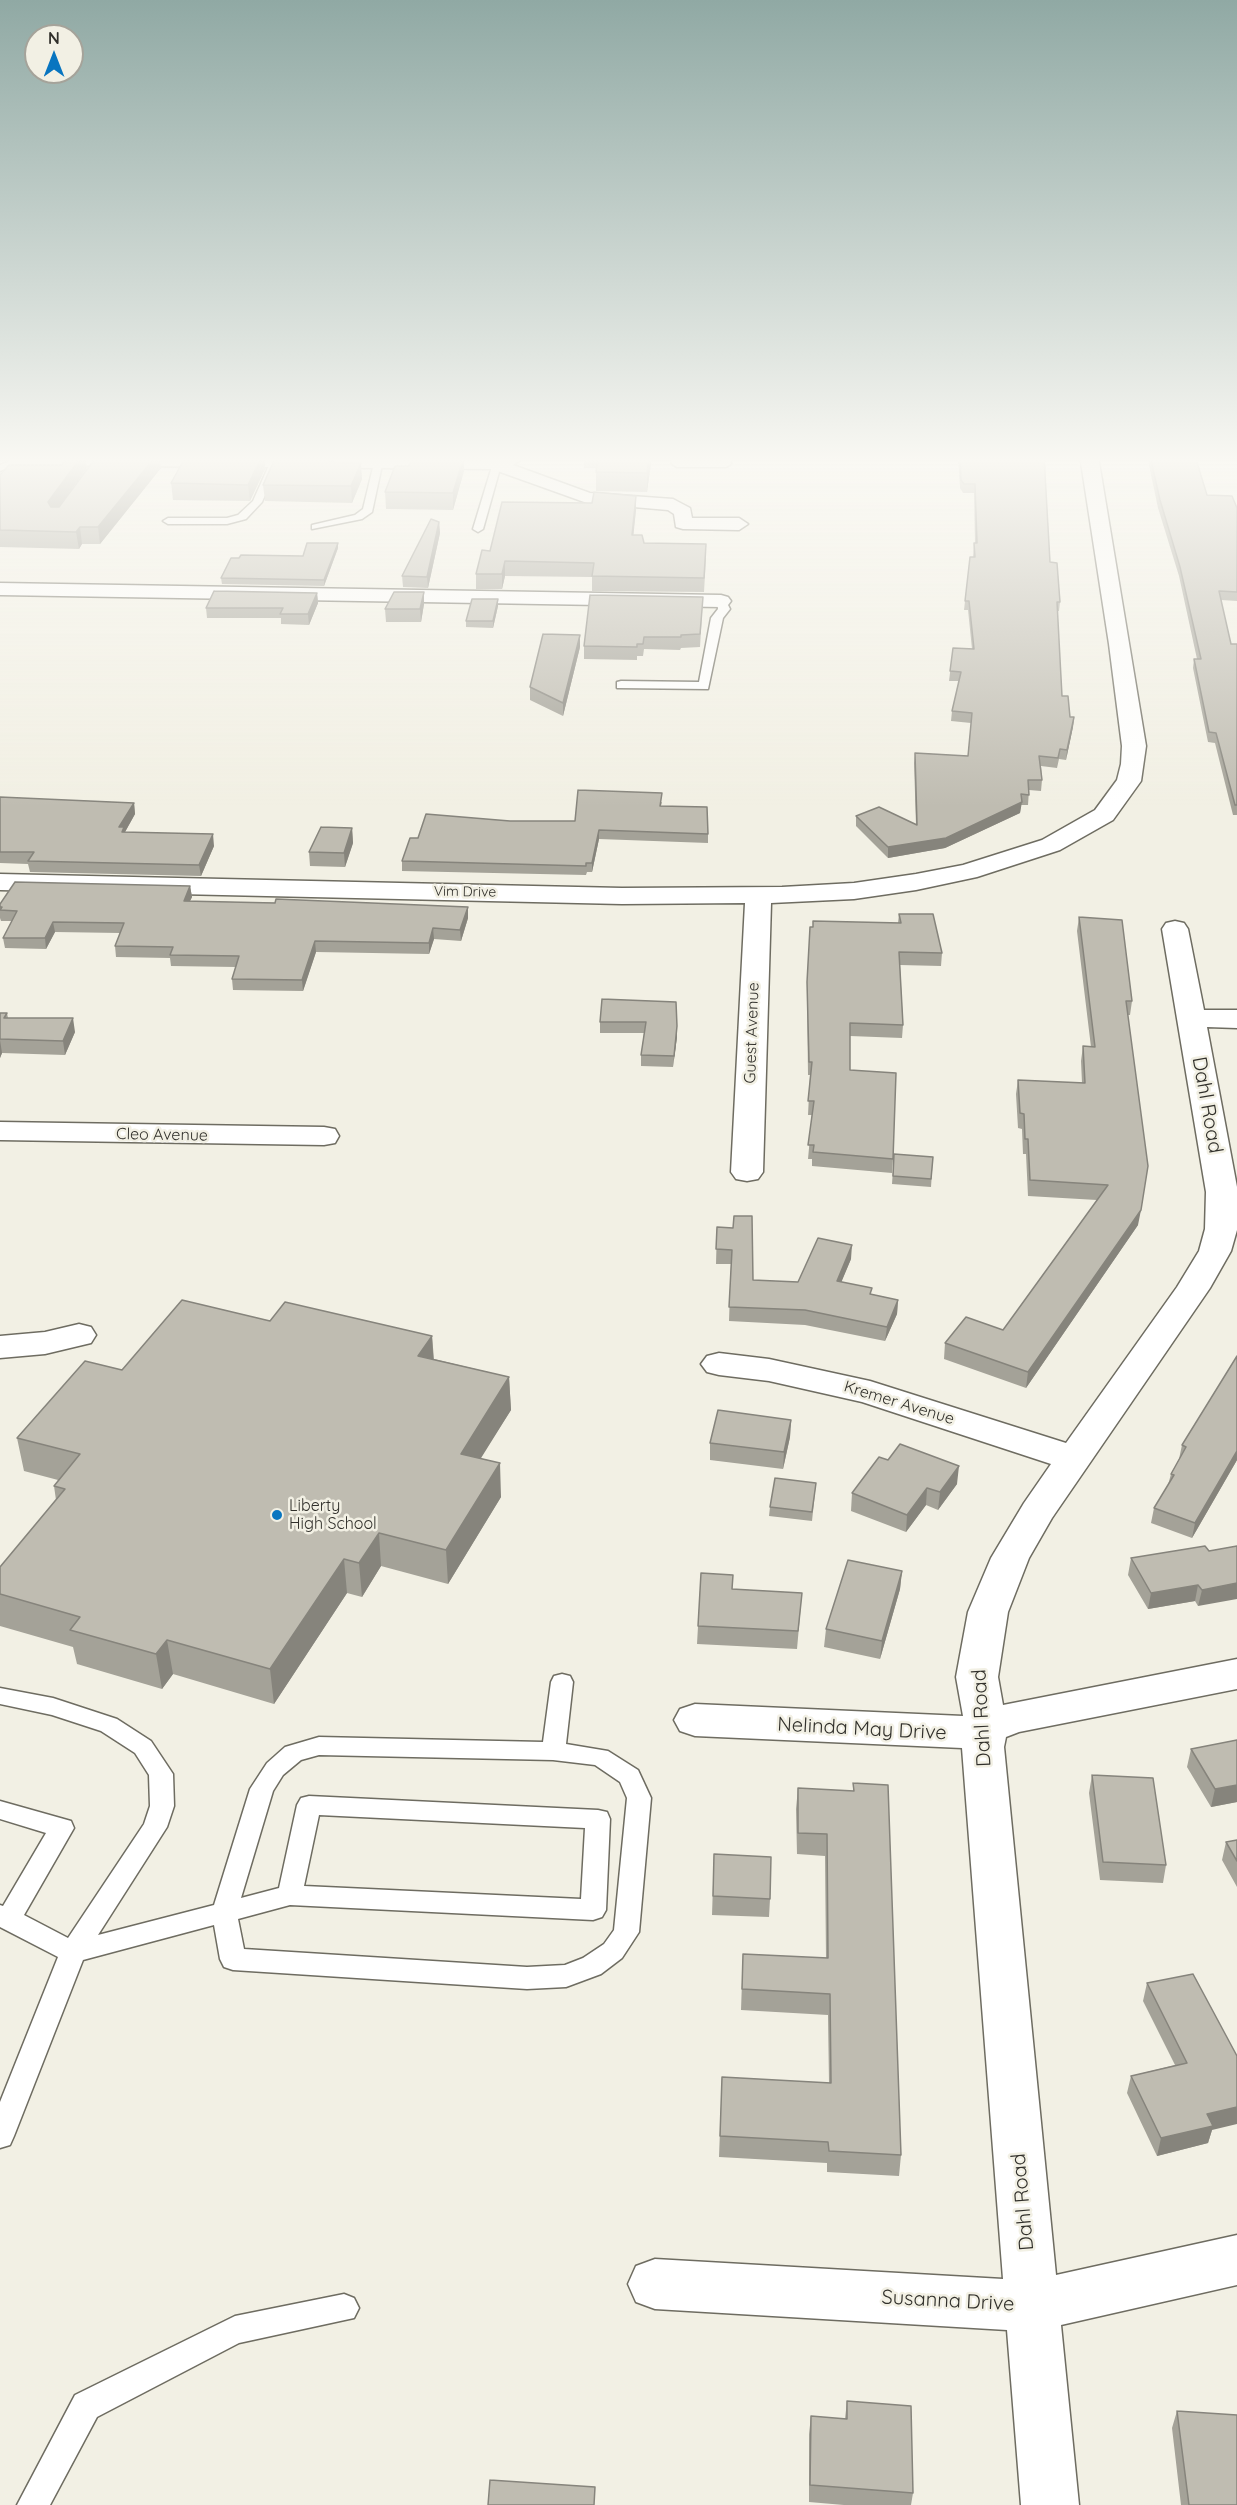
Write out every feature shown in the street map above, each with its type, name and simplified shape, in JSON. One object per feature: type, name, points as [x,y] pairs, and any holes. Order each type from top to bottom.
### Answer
[{"type":"street","name":"Vim Drive","points":[[0,882],[622,896],[758,895],[854,891],[929,880],[1015,859],[1060,841],[1104,814],[1129,781],[1134,746],[1107,573]]},
{"type":"street","points":[[0,589],[721,601]]},
{"type":"street","name":"Guest Avenue","points":[[747,1172],[758,895]]},
{"type":"street","name":"Dahl Road","points":[[1050,2505],[983,1747],[986,1727],[977,1677],[988,1612],[1010,1558],[1037,1512],[1193,1288],[1215,1251],[1221,1229],[1222,1192],[1175,929]]},
{"type":"street","points":[[1192,1018],[1237,1019]]},
{"type":"street","name":"Cleo Avenue","points":[[0,1131],[196,1136],[324,1136]]},
{"type":"street","points":[[0,1347],[45,1343],[79,1335]]},
{"type":"street","name":"Kremer Avenue","points":[[719,1364],[769,1370],[870,1392],[1074,1459]]},
{"type":"street","name":"Nelinda May Drive","points":[[695,1720],[956,1734],[1014,1717],[1237,1674]]},
{"type":"street","name":"Susanna Drive","points":[[655,2284],[1032,2306],[1237,2260]]},
{"type":"lane","points":[[621,685],[704,686],[717,618],[724,609],[721,601]]},
{"type":"lane","points":[[553,1751],[562,1682]]},
{"type":"lane","points":[[0,1696],[53,1707],[109,1725],[143,1747],[161,1774],[162,1806],[155,1827],[73,1952],[8,2090],[0,2136]]},
{"type":"lane","points":[[319,1746],[553,1751],[600,1758],[630,1776],[639,1798],[626,1932],[613,1951],[592,1966],[566,1976],[527,1978],[233,1959],[224,1913],[262,1789],[275,1769],[293,1753],[319,1746]]},
{"type":"lane","points":[[0,1810],[62,1828],[4,1917],[73,1952],[290,1895],[593,1910],[598,1819],[309,1805],[290,1895]]},
{"type":"lane","points":[[33,2505],[86,2406],[235,2330],[344,2308]]},
{"type":"building","points":[[224,573],[327,573],[324,580],[221,578]]},
{"type":"building","points":[[404,573],[428,573],[427,577],[402,576]]},
{"type":"building","points":[[476,573],[502,573],[502,574]]},
{"type":"building","points":[[592,573],[704,573],[704,578],[592,576]]},
{"type":"building","points":[[968,573],[1058,573],[1062,696],[1068,696],[1070,717],[1074,717],[1067,750],[1060,749],[1058,758],[1039,756],[1042,780],[1028,780],[1029,795],[1021,794],[1022,802],[946,838],[888,847],[856,816],[879,807],[917,825],[915,753],[968,756],[972,713],[952,711],[961,672],[950,671],[953,648],[974,649],[969,601],[965,601]]},
{"type":"building","points":[[1181,573],[1237,573],[1237,592],[1219,591],[1231,644],[1237,644],[1237,805],[1235,805],[1216,733],[1209,732],[1194,659],[1201,659]]},
{"type":"building","points":[[214,591],[317,593],[308,614],[280,614],[283,608],[206,608]]},
{"type":"building","points":[[394,592],[424,592],[420,609],[385,609]]},
{"type":"building","points":[[590,595],[703,597],[700,634],[681,635],[681,637],[644,637],[643,644],[637,644],[637,647],[584,646]]},
{"type":"building","points":[[472,599],[498,599],[493,621],[466,621]]},
{"type":"building","points":[[543,634],[580,635],[563,703],[530,687]]},
{"type":"building","points":[[578,790],[662,793],[660,806],[707,807],[708,834],[599,830],[592,863],[586,863],[586,866],[402,861],[410,838],[418,838],[426,814],[510,821],[575,821]]},
{"type":"building","points":[[0,797],[134,803],[119,827],[124,827],[122,832],[213,834],[199,865],[28,861],[34,852],[0,852]]},
{"type":"building","points":[[321,827],[352,828],[344,853],[309,852]]},
{"type":"building","points":[[15,882],[190,886],[184,901],[275,903],[276,899],[468,907],[460,930],[433,928],[429,943],[315,941],[302,980],[232,979],[239,956],[170,955],[173,947],[115,946],[124,923],[53,922],[45,938],[3,938],[17,911],[0,910],[2,907],[0,904]]},
{"type":"building","points":[[899,914],[933,914],[942,953],[899,952],[903,1025],[850,1023],[850,1070],[896,1073],[893,1159],[813,1152],[814,1145],[808,1145],[814,1101],[808,1101],[812,1062],[809,1062],[807,982],[810,927],[813,927],[813,921],[901,923]]},
{"type":"building","points":[[1079,917],[1122,920],[1132,1001],[1126,1001],[1148,1166],[1141,1210],[1028,1372],[945,1343],[966,1317],[1003,1330],[1108,1185],[1030,1180],[1028,1139],[1025,1139],[1024,1114],[1020,1113],[1018,1080],[1085,1083],[1083,1046],[1095,1047]]},
{"type":"building","points":[[602,999],[676,1002],[677,1026],[674,1056],[641,1055],[646,1022],[600,1022]]},
{"type":"building","points":[[0,1013],[7,1013],[4,1018],[73,1018],[63,1041],[0,1039]]},
{"type":"building","points":[[894,1154],[933,1157],[931,1179],[893,1176]]},
{"type":"building","points":[[734,1216],[752,1216],[753,1280],[798,1282],[818,1238],[852,1245],[837,1281],[872,1288],[870,1294],[898,1300],[887,1327],[805,1310],[729,1307],[732,1250],[716,1249],[717,1227],[733,1228]]},
{"type":"building","name":"Liberty High School","points":[[182,1300],[270,1321],[285,1302],[432,1336],[418,1356],[509,1377],[461,1454],[500,1463],[446,1550],[379,1533],[359,1563],[344,1559],[270,1669],[167,1640],[156,1654],[70,1630],[80,1617],[0,1594],[0,1567],[65,1489],[54,1486],[80,1454],[17,1438],[85,1361],[122,1370]]},
{"type":"building","points":[[1237,1356],[1237,1451],[1195,1523],[1154,1508],[1174,1475],[1171,1474],[1186,1447],[1182,1445]]},
{"type":"building","points":[[718,1410],[791,1420],[784,1452],[710,1443]]},
{"type":"building","points":[[900,1444],[959,1466],[940,1492],[927,1488],[907,1515],[852,1493],[879,1457],[888,1460]]},
{"type":"building","points":[[775,1478],[816,1483],[812,1512],[770,1507]]},
{"type":"building","points":[[1205,1546],[1209,1551],[1237,1546],[1237,1583],[1202,1590],[1198,1585],[1151,1593],[1131,1558]]},
{"type":"building","points":[[848,1560],[902,1571],[882,1641],[826,1629]]},
{"type":"building","points":[[701,1573],[733,1575],[732,1589],[802,1593],[798,1631],[698,1626]]},
{"type":"building","points":[[1237,1740],[1237,1785],[1215,1789],[1191,1749]]},
{"type":"building","points":[[1092,1775],[1153,1778],[1166,1865],[1103,1862]]},
{"type":"building","points":[[853,1783],[888,1785],[901,2155],[829,2151],[828,2142],[720,2136],[722,2077],[831,2083],[830,1994],[742,1989],[743,1954],[828,1958],[827,1834],[798,1833],[798,1788],[854,1791]]},
{"type":"building","points":[[1237,1840],[1237,1861],[1226,1842]]},
{"type":"building","points":[[714,1854],[771,1857],[770,1899],[713,1896]]},
{"type":"building","points":[[1193,1974],[1237,2056],[1237,2107],[1207,2114],[1213,2126],[1161,2138],[1131,2076],[1187,2063],[1147,1983]]},
{"type":"building","points":[[847,2401],[911,2406],[913,2493],[810,2485],[811,2416],[847,2419]]},
{"type":"building","points":[[1177,2411],[1237,2415],[1237,2505],[1189,2505]]},
{"type":"building","points":[[490,2480],[595,2487],[594,2505],[488,2505]]},
{"type":"place","name":"Liberty High School","points":[[277,1515]]}]
